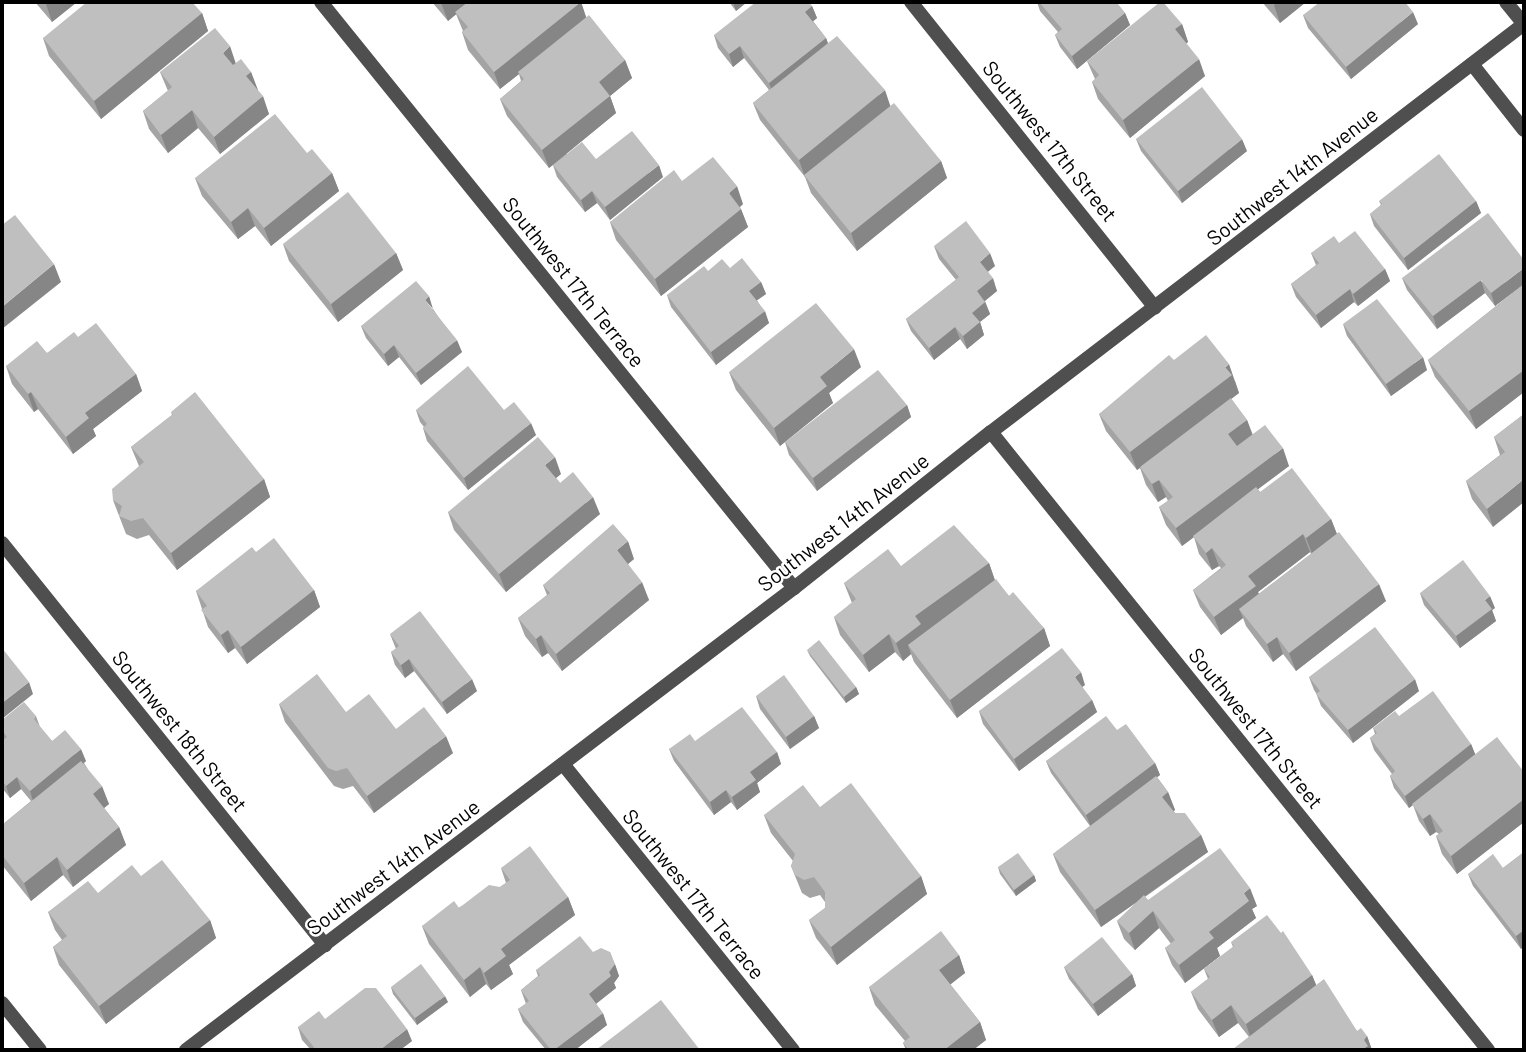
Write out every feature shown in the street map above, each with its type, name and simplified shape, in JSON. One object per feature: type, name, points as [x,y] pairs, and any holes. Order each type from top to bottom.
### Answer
[{"type":"street","name":"Southwest 17th Terrace","points":[[321,2],[794,588]]},
{"type":"street","name":"Southwest 17th Street","points":[[911,2],[1155,308]]},
{"type":"street","points":[[1506,2],[1524,24]]},
{"type":"street","name":"Southwest 14th Avenue","points":[[192,1048],[794,588],[991,432],[1524,24]]},
{"type":"street","points":[[1472,64],[1524,130]]},
{"type":"street","name":"Southwest 17th Street","points":[[991,432],[1488,1050]]},
{"type":"street","name":"Southwest 18th Street","points":[[2,543],[326,945]]},
{"type":"street","name":"Southwest 17th Terrace","points":[[563,764],[793,1050]]},
{"type":"street","points":[[2,1003],[40,1050]]},
{"type":"building","points":[[87,2],[192,2],[202,13],[94,101],[43,38]]},
{"type":"building","points":[[468,2],[581,2],[494,72],[462,32],[468,27],[455,12]]},
{"type":"building","points":[[756,2],[809,2],[812,6],[805,12],[826,38],[769,83],[740,46],[729,54],[714,35]]},
{"type":"building","points":[[1039,2],[1116,2],[1125,13],[1072,56],[1055,35],[1062,29]]},
{"type":"building","points":[[1163,2],[1182,24],[1175,29],[1199,59],[1123,120],[1092,82],[1099,75],[1087,61]]},
{"type":"building","points":[[1320,2],[1405,2],[1413,12],[1346,67],[1303,15]]},
{"type":"building","points":[[589,15],[625,60],[599,82],[610,96],[542,150],[500,99],[524,79],[518,72]]},
{"type":"building","points":[[215,28],[230,46],[223,53],[233,65],[241,59],[251,72],[246,76],[263,96],[214,137],[192,110],[161,135],[143,111],[172,87],[160,72]]},
{"type":"building","points":[[837,36],[885,90],[799,160],[753,103]]},
{"type":"building","points":[[1202,87],[1242,139],[1178,191],[1136,139]]},
{"type":"building","points":[[894,103],[941,161],[851,233],[804,175]]},
{"type":"building","points":[[275,114],[307,153],[312,149],[332,173],[264,228],[248,208],[231,222],[195,178]]},
{"type":"building","points":[[632,131],[659,165],[605,207],[592,191],[581,200],[553,165],[582,142],[596,159]]},
{"type":"building","points":[[1439,154],[1476,201],[1404,258],[1370,214],[1382,204],[1379,201]]},
{"type":"building","points":[[713,157],[737,186],[729,193],[741,209],[655,279],[610,222],[674,170],[682,181]]},
{"type":"building","points":[[348,192],[396,253],[331,304],[283,244]]},
{"type":"building","points":[[1488,213],[1524,260],[1524,268],[1491,293],[1481,280],[1433,316],[1402,278]]},
{"type":"building","points":[[15,215],[54,264],[2,307],[2,225]]},
{"type":"building","points":[[966,221],[990,253],[980,262],[993,278],[977,291],[985,302],[972,313],[980,322],[963,336],[955,327],[929,348],[906,319],[959,277],[934,246]]},
{"type":"building","points":[[1355,231],[1385,269],[1353,294],[1350,289],[1316,315],[1291,284],[1319,263],[1311,253],[1334,236],[1339,243]]},
{"type":"building","points":[[742,258],[761,282],[749,291],[765,311],[711,352],[667,295],[704,266],[708,271],[722,259],[730,268]]},
{"type":"building","points":[[416,281],[429,296],[425,300],[457,340],[416,373],[394,345],[384,354],[361,326]]},
{"type":"building","points":[[1524,284],[1524,370],[1469,411],[1428,360]]},
{"type":"building","points":[[1377,299],[1423,357],[1386,384],[1343,324]]},
{"type":"building","points":[[816,303],[854,349],[820,377],[827,386],[774,428],[729,372]]},
{"type":"building","points":[[96,323],[136,374],[85,413],[89,418],[66,437],[31,392],[28,394],[6,366],[37,341],[47,353],[74,332],[78,337]]},
{"type":"building","points":[[1206,335],[1229,364],[1225,367],[1232,375],[1130,452],[1099,414],[1169,355],[1174,360]]},
{"type":"building","points":[[468,366],[504,410],[514,402],[531,423],[464,478],[423,428],[427,424],[416,410]]},
{"type":"building","points":[[878,370],[907,405],[813,478],[785,442]]},
{"type":"building","points":[[195,392],[264,479],[171,553],[143,518],[131,521],[119,516],[122,506],[113,500],[112,489],[144,462],[131,447],[173,414],[171,412]]},
{"type":"building","points":[[1231,398],[1247,420],[1228,434],[1237,446],[1265,425],[1283,448],[1176,528],[1159,507],[1173,497],[1159,480],[1152,484],[1140,467]]},
{"type":"building","points":[[1524,414],[1524,479],[1487,509],[1466,481],[1505,452],[1494,437]]},
{"type":"building","points":[[538,437],[555,457],[545,465],[560,483],[573,472],[593,497],[499,574],[448,512]]},
{"type":"building","points":[[1292,468],[1331,519],[1306,538],[1303,534],[1248,576],[1256,586],[1214,617],[1193,590],[1226,565],[1212,548],[1206,553],[1193,536],[1256,487],[1260,492]]},
{"type":"building","points":[[613,524],[628,541],[617,550],[642,582],[556,654],[541,635],[536,639],[518,618],[550,593],[543,585]]},
{"type":"building","points":[[954,525],[989,563],[915,616],[921,624],[896,643],[889,634],[863,655],[834,617],[856,599],[844,583],[888,549],[901,566]]},
{"type":"building","points":[[1339,532],[1379,584],[1289,653],[1277,637],[1267,644],[1239,609]]},
{"type":"building","points":[[274,538],[314,590],[241,647],[228,630],[221,635],[201,610],[207,606],[196,591],[252,547],[256,552]]},
{"type":"building","points":[[1463,560],[1490,596],[1485,600],[1492,609],[1456,636],[1420,593]]},
{"type":"building","points":[[996,579],[1009,596],[1013,592],[1044,628],[950,700],[908,645]]},
{"type":"building","points":[[420,611],[472,679],[442,702],[409,659],[401,665],[391,652],[399,646],[390,634]]},
{"type":"building","points":[[1375,627],[1415,679],[1348,730],[1316,694],[1320,691],[1309,677]]},
{"type":"building","points":[[819,640],[856,687],[844,697],[807,650]]},
{"type":"building","points":[[2,648],[29,682],[2,703]]},
{"type":"building","points":[[1062,648],[1081,672],[1075,677],[1092,700],[1014,759],[979,711]]},
{"type":"building","points":[[317,674],[346,712],[369,694],[396,729],[424,707],[446,736],[367,796],[347,768],[336,771],[328,768],[279,704]]},
{"type":"building","points":[[784,675],[814,716],[786,737],[756,696]]},
{"type":"building","points":[[1433,691],[1471,744],[1405,796],[1390,776],[1395,771],[1370,738],[1377,733],[1373,728],[1395,711],[1399,716]]},
{"type":"building","points":[[24,702],[52,741],[65,730],[81,749],[30,791],[17,777],[6,786],[2,781],[2,741],[7,737],[2,730],[2,720]]},
{"type":"building","points":[[742,707],[777,752],[750,772],[756,780],[732,797],[726,790],[710,802],[669,749],[690,734],[695,741]]},
{"type":"building","points":[[1106,716],[1117,730],[1126,724],[1155,763],[1086,815],[1046,761]]},
{"type":"building","points":[[1497,737],[1524,772],[1524,799],[1451,856],[1436,836],[1443,831],[1430,814],[1423,819],[1412,804]]},
{"type":"building","points":[[81,761],[102,786],[93,794],[119,827],[67,870],[57,857],[24,883],[2,855],[2,825]]},
{"type":"building","points":[[1156,776],[1168,792],[1162,797],[1175,813],[1185,813],[1201,835],[1095,910],[1053,854]]},
{"type":"building","points":[[851,783],[921,876],[831,947],[809,920],[825,908],[825,892],[814,877],[804,880],[795,875],[791,866],[795,854],[764,815],[803,785],[820,807]]},
{"type":"building","points":[[530,846],[568,897],[501,949],[506,956],[484,973],[480,967],[464,980],[422,926],[454,901],[459,908],[489,885],[500,887],[510,880],[501,868]]},
{"type":"building","points":[[1220,848],[1250,888],[1244,893],[1249,901],[1209,932],[1214,938],[1179,965],[1165,948],[1175,940],[1153,911],[1129,933],[1117,921],[1144,895],[1148,900]]},
{"type":"building","points":[[1524,852],[1524,930],[1516,936],[1468,874],[1493,854],[1503,868]]},
{"type":"building","points":[[1018,853],[1034,875],[1014,890],[998,867]]},
{"type":"building","points":[[162,860],[210,920],[99,1006],[53,947],[67,936],[48,912],[88,881],[98,893],[132,865],[141,876]]},
{"type":"building","points":[[1267,915],[1281,933],[1283,931],[1312,975],[1246,1024],[1231,1005],[1212,1020],[1191,992],[1210,977],[1204,969],[1234,946],[1231,942]]},
{"type":"building","points":[[941,931],[959,955],[939,970],[980,1022],[944,1050],[909,1050],[903,1043],[910,1037],[869,987]]},
{"type":"building","points":[[580,936],[593,952],[601,948],[610,952],[615,964],[609,972],[611,976],[589,994],[603,1013],[551,1050],[518,1009],[529,1001],[521,990],[540,975],[536,970]]},
{"type":"building","points":[[1102,937],[1132,974],[1093,1004],[1064,967]]},
{"type":"building","points":[[421,964],[445,996],[415,1018],[391,987]]},
{"type":"building","points":[[1324,979],[1357,1031],[1361,1028],[1367,1036],[1364,1040],[1368,1046],[1362,1050],[1233,1049]]},
{"type":"building","points":[[365,988],[376,988],[407,1029],[380,1050],[316,1050],[298,1027],[319,1011],[325,1019]]},
{"type":"building","points":[[661,1000],[700,1050],[596,1050]]}]
